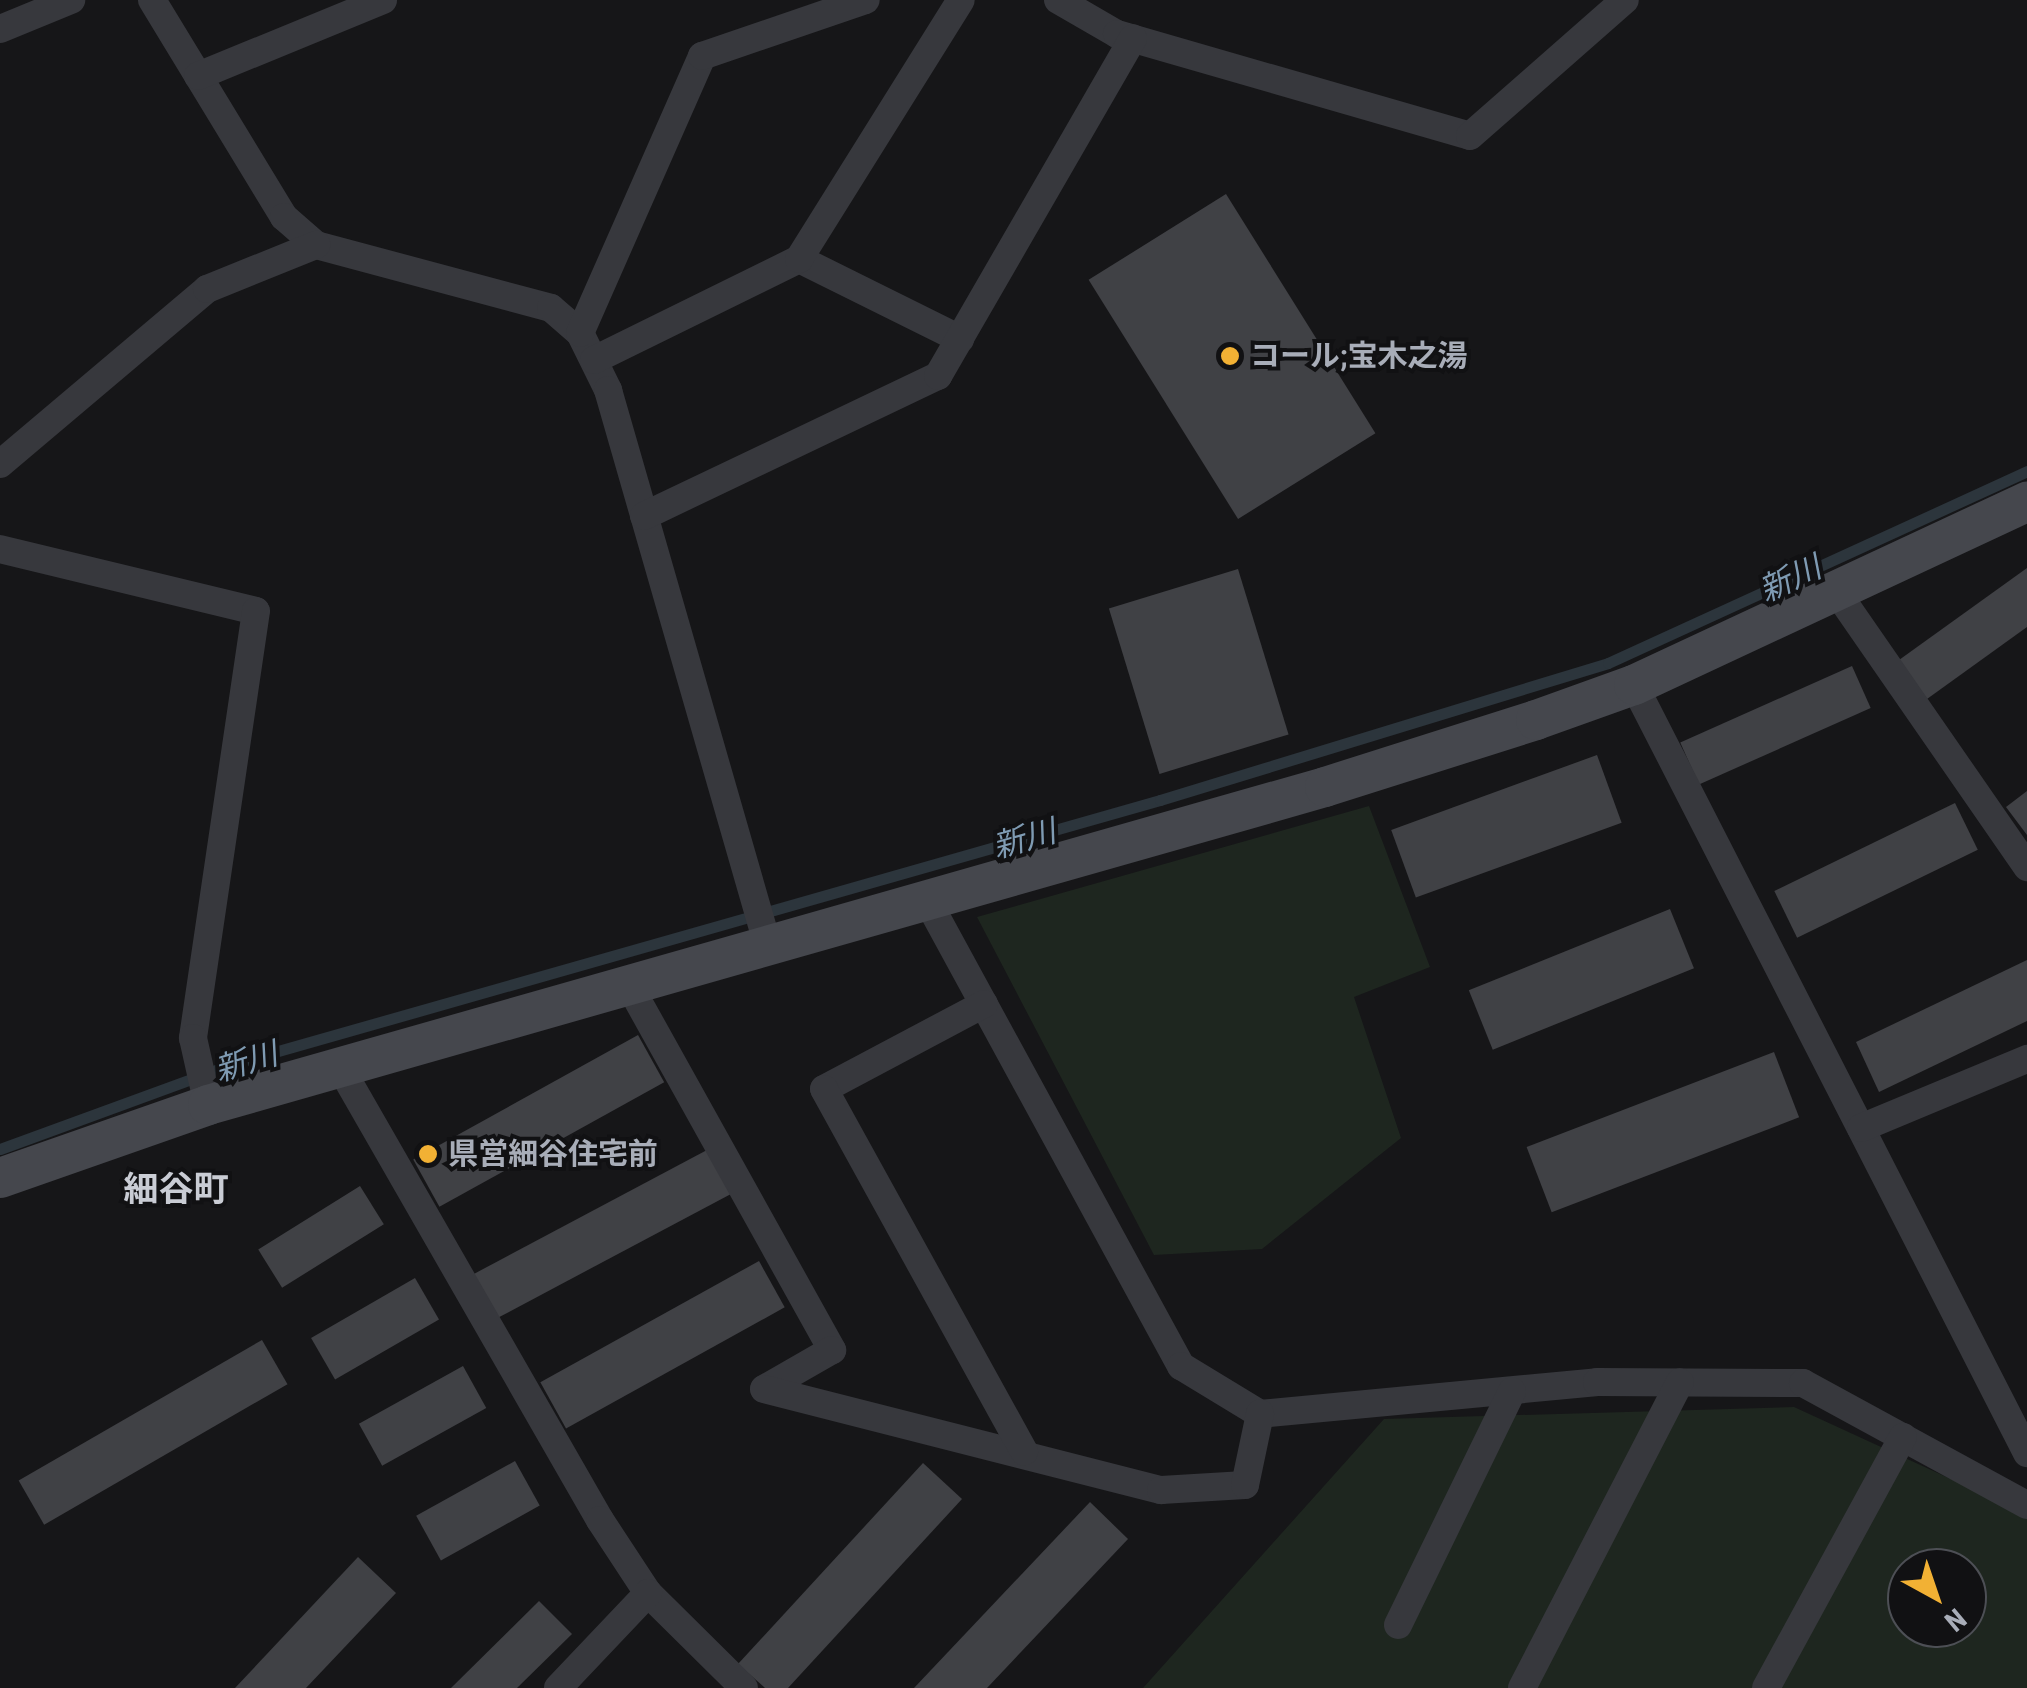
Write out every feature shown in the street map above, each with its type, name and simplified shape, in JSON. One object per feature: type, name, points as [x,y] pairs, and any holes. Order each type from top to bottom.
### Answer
[{"type":"street","points":[[0,28],[71,0]]},
{"type":"street","points":[[152,0],[284,217],[316,246],[550,308],[580,333],[608,390],[768,946]]},
{"type":"street","points":[[198,76],[383,0]]},
{"type":"street","points":[[594,360],[800,259],[961,0]]},
{"type":"street","points":[[1058,0],[1134,38],[1470,136],[1625,0]]},
{"type":"street","points":[[580,333],[702,56],[856,2]]},
{"type":"street","points":[[644,516],[938,376],[1134,38]]},
{"type":"street","points":[[0,464],[207,289],[316,246]]},
{"type":"street","points":[[800,259],[960,339]]},
{"type":"street","points":[[0,1178],[208,1105],[1326,787],[1634,685],[2027,502]]},
{"type":"street","points":[[0,548],[256,610],[193,1038],[208,1105]]},
{"type":"street","points":[[1836,591],[2027,867]]},
{"type":"street","points":[[1634,685],[1860,1128],[2016,1400],[2027,1453]]},
{"type":"street","points":[[928,900],[1182,1366],[1260,1414],[1597,1382],[1803,1382],[2027,1504]]},
{"type":"street","points":[[630,985],[832,1350],[764,1389],[1024,1452],[1161,1490],[1245,1485],[1260,1414]]},
{"type":"street","points":[[984,1004],[824,1090],[1024,1452]]},
{"type":"street","points":[[1860,1128],[2027,1059]]},
{"type":"street","points":[[340,1067],[600,1520],[648,1593],[744,1688]]},
{"type":"street","points":[[1522,1688],[1680,1382]]},
{"type":"street","points":[[1398,1625],[1512,1392]]},
{"type":"street","points":[[1766,1688],[1903,1437]]},
{"type":"street","points":[[558,1688],[648,1593]]},
{"type":"shaded area","points":[[1369,806],[1430,967],[1354,997],[1401,1138],[1262,1249],[1154,1255],[977,917]]},
{"type":"shaded area","points":[[1794,1407],[2027,1514],[2027,1688],[1143,1688],[1384,1419]]},
{"type":"building","name":"コール;宝木之湯","points":[[1226,194],[1375,433],[1238,519],[1089,280]]},
{"type":"building","points":[[2027,568],[2027,627],[1927,699],[1899,660]]},
{"type":"building","points":[[1238,569],[1289,734],[1159,774],[1109,608]]},
{"type":"building","points":[[1852,666],[1871,708],[1699,784],[1680,742]]},
{"type":"building","points":[[1597,755],[1622,823],[1416,898],[1391,830]]},
{"type":"building","points":[[2027,791],[2027,835],[2006,807]]},
{"type":"building","points":[[1955,803],[1978,850],[1797,938],[1774,891]]},
{"type":"building","points":[[1670,909],[1694,968],[1493,1050],[1469,990]]},
{"type":"building","points":[[2027,960],[2027,1021],[1879,1092],[1856,1042]]},
{"type":"building","points":[[638,1035],[664,1082],[439,1207],[413,1160]]},
{"type":"building","points":[[1774,1052],[1799,1117],[1552,1212],[1527,1147]]},
{"type":"building","points":[[707,1150],[730,1194],[497,1318],[474,1274]]},
{"type":"building","points":[[360,1186],[384,1224],[282,1288],[258,1250]]},
{"type":"building","points":[[759,1261],[785,1307],[566,1429],[540,1382]]},
{"type":"building","points":[[415,1278],[439,1320],[335,1380],[311,1338]]},
{"type":"building","points":[[262,1340],[288,1384],[44,1525],[19,1480]]},
{"type":"building","points":[[463,1366],[486,1408],[382,1466],[359,1424]]},
{"type":"building","points":[[515,1461],[540,1506],[441,1560],[416,1516]]},
{"type":"building","points":[[923,1463],[962,1499],[788,1688],[765,1688],[738,1664]]},
{"type":"building","points":[[1090,1502],[1128,1539],[987,1688],[914,1688]]},
{"type":"building","points":[[358,1557],[396,1593],[306,1688],[235,1688]]},
{"type":"building","points":[[539,1601],[572,1634],[517,1688],[451,1688]]},
{"type":"waterway","name":"新川","points":[[0,1149],[229,1065],[1160,800],[1608,663],[2027,471]]},
{"type":"place","name":"コール;宝木之湯","points":[[1230,356]]},
{"type":"place","name":"県営細谷住宅前","points":[[428,1154]]},
{"type":"district","name":"細谷町","points":[[176,1190]]}]
